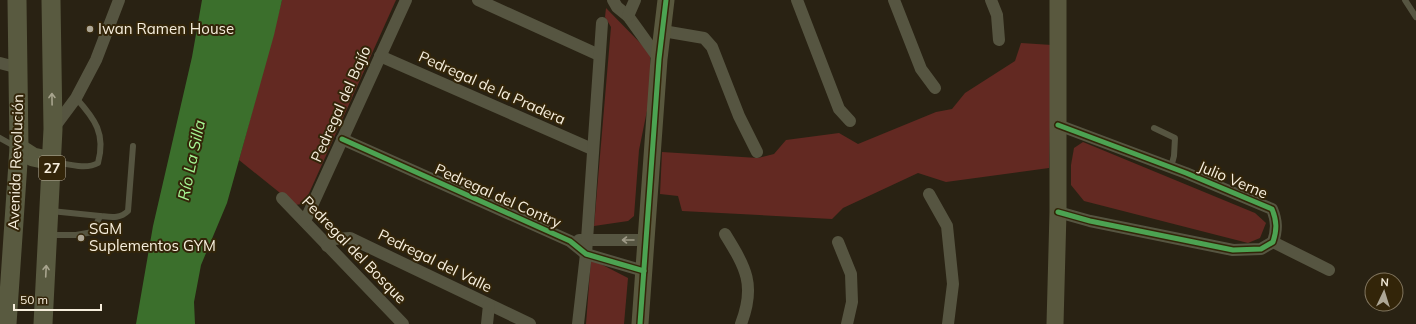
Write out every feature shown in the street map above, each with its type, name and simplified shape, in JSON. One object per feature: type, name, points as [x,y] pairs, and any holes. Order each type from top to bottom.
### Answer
[{"type":"main road","name":"Avenida Revolución","points":[[7,324],[8,272],[19,148],[17,0]]},
{"type":"main road","name":"27","points":[[43,324],[53,129],[52,1]]},
{"type":"main road","points":[[19,148],[33,156],[52,161]]},
{"type":"street","points":[[53,129],[76,98],[96,60],[119,0]]},
{"type":"street","name":"Pedregal del Bajío","points":[[305,221],[406,0]]},
{"type":"street","points":[[478,0],[599,55]]},
{"type":"street","points":[[613,0],[617,7],[628,16],[659,60]]},
{"type":"street","points":[[628,16],[635,0]]},
{"type":"street","points":[[640,324],[659,60],[666,0]]},
{"type":"street","points":[[797,0],[839,109],[850,121]]},
{"type":"street","points":[[894,0],[920,68],[935,88]]},
{"type":"street","points":[[991,0],[997,15],[999,40]]},
{"type":"street","points":[[1055,324],[1058,212],[1058,0]]},
{"type":"street","points":[[578,324],[586,254],[602,22]]},
{"type":"street","points":[[663,31],[704,38],[712,47],[739,116],[757,152]]},
{"type":"street","name":"Pedregal de la Pradera","points":[[380,56],[592,150]]},
{"type":"street","points":[[0,63],[19,68]]},
{"type":"street","name":"Julio Verne","points":[[1058,125],[1171,167],[1272,209],[1276,218],[1273,242]]},
{"type":"street","name":"Pedregal del Contry","points":[[342,139],[570,241],[586,254],[644,271]]},
{"type":"street","points":[[929,194],[947,226],[954,284],[948,324]]},
{"type":"street","name":"Pedregal del Bosque","points":[[282,198],[403,324]]},
{"type":"street","points":[[1058,212],[1090,221],[1233,250],[1261,249],[1273,242],[1329,270]]},
{"type":"street","points":[[725,234],[737,253],[749,285],[748,306],[741,324]]},
{"type":"street","name":"Pedregal del Valle","points":[[327,246],[334,239],[350,238],[530,324]]},
{"type":"street","name":"Pedregal del Contry","points":[[570,241],[586,239],[646,240]]},
{"type":"street","points":[[838,242],[851,274],[852,302],[847,324]]},
{"type":"street","points":[[487,324],[489,305]]},
{"type":"lane","points":[[1405,0],[1416,17]]},
{"type":"lane","points":[[52,161],[79,166],[92,166],[98,163],[100,144],[98,127],[91,115],[76,98]]},
{"type":"lane","points":[[1154,128],[1175,138],[1174,156],[1171,167]]},
{"type":"lane","points":[[0,138],[19,148]]},
{"type":"lane","points":[[49,211],[117,218],[123,216],[128,212],[134,146]]},
{"type":"lane","points":[[48,235],[76,235],[93,232],[100,216]]},
{"type":"shaded area","points":[[282,0],[396,0],[306,200],[302,204],[295,205],[239,160]]},
{"type":"shaded area","points":[[606,8],[650,53],[650,96],[639,150],[634,216],[628,221],[594,226],[611,27],[605,17]]},
{"type":"shaded area","points":[[1021,43],[1052,45],[1049,168],[946,182],[918,173],[843,208],[832,219],[682,211],[678,196],[660,194],[662,152],[758,158],[774,154],[786,140],[839,133],[858,144],[936,112],[952,109],[965,93],[1015,61]]},
{"type":"shaded area","points":[[1083,142],[1255,213],[1266,223],[1260,238],[1248,243],[1084,201],[1071,185],[1071,165],[1074,148]]},
{"type":"shaded area","points":[[591,259],[628,278],[624,324],[586,324]]},
{"type":"water","name":"Río La Silla","points":[[202,0],[282,0],[274,35],[227,203],[201,265],[194,302],[195,324],[136,324],[153,226],[192,57]]},
{"type":"cycle path","points":[[640,324],[659,59],[666,0]]},
{"type":"cycle path","points":[[1058,125],[1186,173],[1272,209],[1276,222],[1276,229],[1273,242],[1261,249],[1233,250],[1090,221],[1058,212]]},
{"type":"cycle path","points":[[342,139],[570,241],[586,254],[644,271]]},
{"type":"place","name":"Iwan Ramen House","points":[[90,29]]},
{"type":"place","name":"SGM Suplementos GYM","points":[[81,238]]}]
